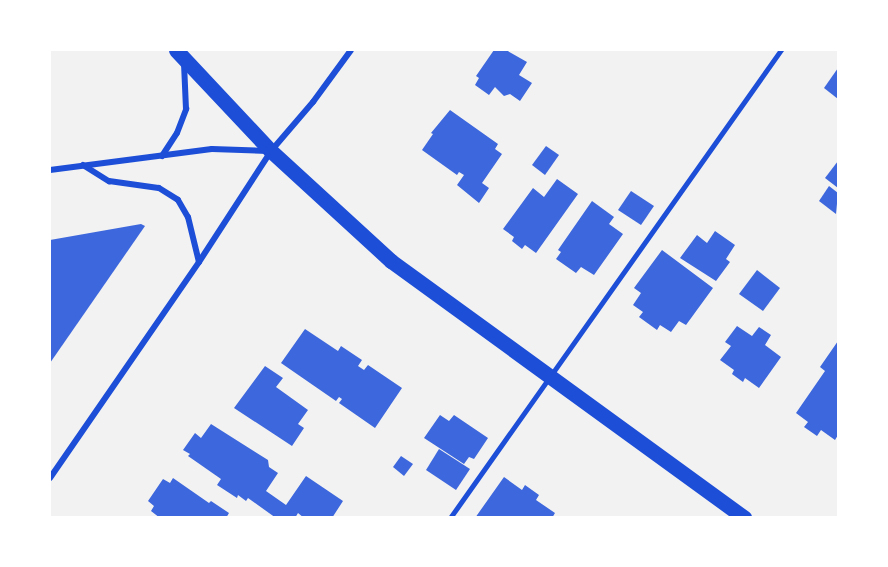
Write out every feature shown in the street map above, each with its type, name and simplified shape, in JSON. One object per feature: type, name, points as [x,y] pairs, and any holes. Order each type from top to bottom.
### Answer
[{"type":"main road","points":[[180,53],[271,151],[391,261],[745,518]]},
{"type":"street","points":[[50,478],[199,262],[271,151],[313,102],[351,50]]},
{"type":"street","points":[[162,156],[177,133],[186,109],[180,53]]},
{"type":"street","points":[[50,170],[212,149],[271,151]]},
{"type":"street","points":[[83,165],[109,181],[159,188],[178,200],[188,217],[199,262]]},
{"type":"lane","points":[[450,518],[548,376],[781,50]]},
{"type":"building","points":[[494,50],[506,50],[527,62],[519,75],[532,83],[520,101],[510,94],[504,96],[495,87],[489,95],[475,85],[479,78],[476,76]]},
{"type":"building","points":[[838,68],[838,99],[824,88]]},
{"type":"building","points":[[450,110],[498,144],[495,149],[502,154],[482,183],[489,188],[479,203],[457,185],[464,175],[459,172],[457,175],[422,150],[433,134],[431,133]]},
{"type":"building","points":[[546,146],[559,155],[545,175],[532,165]]},
{"type":"building","points":[[838,161],[838,188],[825,178]]},
{"type":"building","points":[[557,179],[578,194],[536,253],[525,245],[522,249],[512,241],[514,237],[503,229],[533,188],[544,197]]},
{"type":"building","points":[[829,186],[838,193],[836,214],[819,201]]},
{"type":"building","points":[[631,191],[654,206],[641,225],[618,210]]},
{"type":"building","points":[[592,201],[614,217],[609,224],[623,234],[594,275],[581,267],[576,273],[556,259],[561,252],[558,250]]},
{"type":"building","points":[[141,224],[145,226],[50,363],[50,240]]},
{"type":"building","points":[[715,231],[735,245],[726,259],[730,262],[716,281],[680,258],[697,235],[707,243]]},
{"type":"building","points":[[662,250],[713,288],[686,325],[679,321],[671,332],[660,325],[657,330],[639,317],[643,312],[633,305],[641,293],[634,288]]},
{"type":"building","points":[[757,270],[780,288],[763,311],[739,294]]},
{"type":"building","points":[[737,326],[752,336],[759,327],[771,335],[765,345],[781,357],[759,388],[745,378],[743,382],[732,374],[734,370],[720,360],[731,346],[725,342]]},
{"type":"building","points":[[305,329],[338,351],[341,346],[362,360],[358,366],[364,370],[368,365],[402,388],[375,428],[339,403],[342,399],[339,397],[336,401],[281,363]]},
{"type":"building","points":[[838,341],[838,435],[835,440],[821,430],[817,436],[804,427],[808,422],[796,413],[825,371],[820,367]]},
{"type":"building","points":[[265,366],[283,378],[276,387],[308,410],[298,424],[304,428],[292,446],[234,408]]},
{"type":"building","points":[[440,415],[449,421],[454,415],[488,438],[474,459],[469,457],[464,464],[424,438]]},
{"type":"building","points":[[211,424],[268,460],[269,467],[278,473],[266,491],[286,505],[306,476],[343,501],[332,518],[304,518],[298,513],[295,518],[276,518],[248,498],[246,501],[238,495],[237,498],[217,485],[221,479],[183,450],[195,433],[201,438]]},
{"type":"building","points":[[439,449],[470,469],[456,490],[426,470]]},
{"type":"building","points":[[401,456],[413,464],[404,476],[393,467]]},
{"type":"building","points":[[504,477],[522,490],[525,485],[539,495],[536,500],[555,513],[552,518],[475,518]]},
{"type":"building","points":[[173,478],[209,503],[211,501],[229,513],[226,518],[160,518],[151,511],[154,506],[148,501],[163,479],[170,483]]}]
